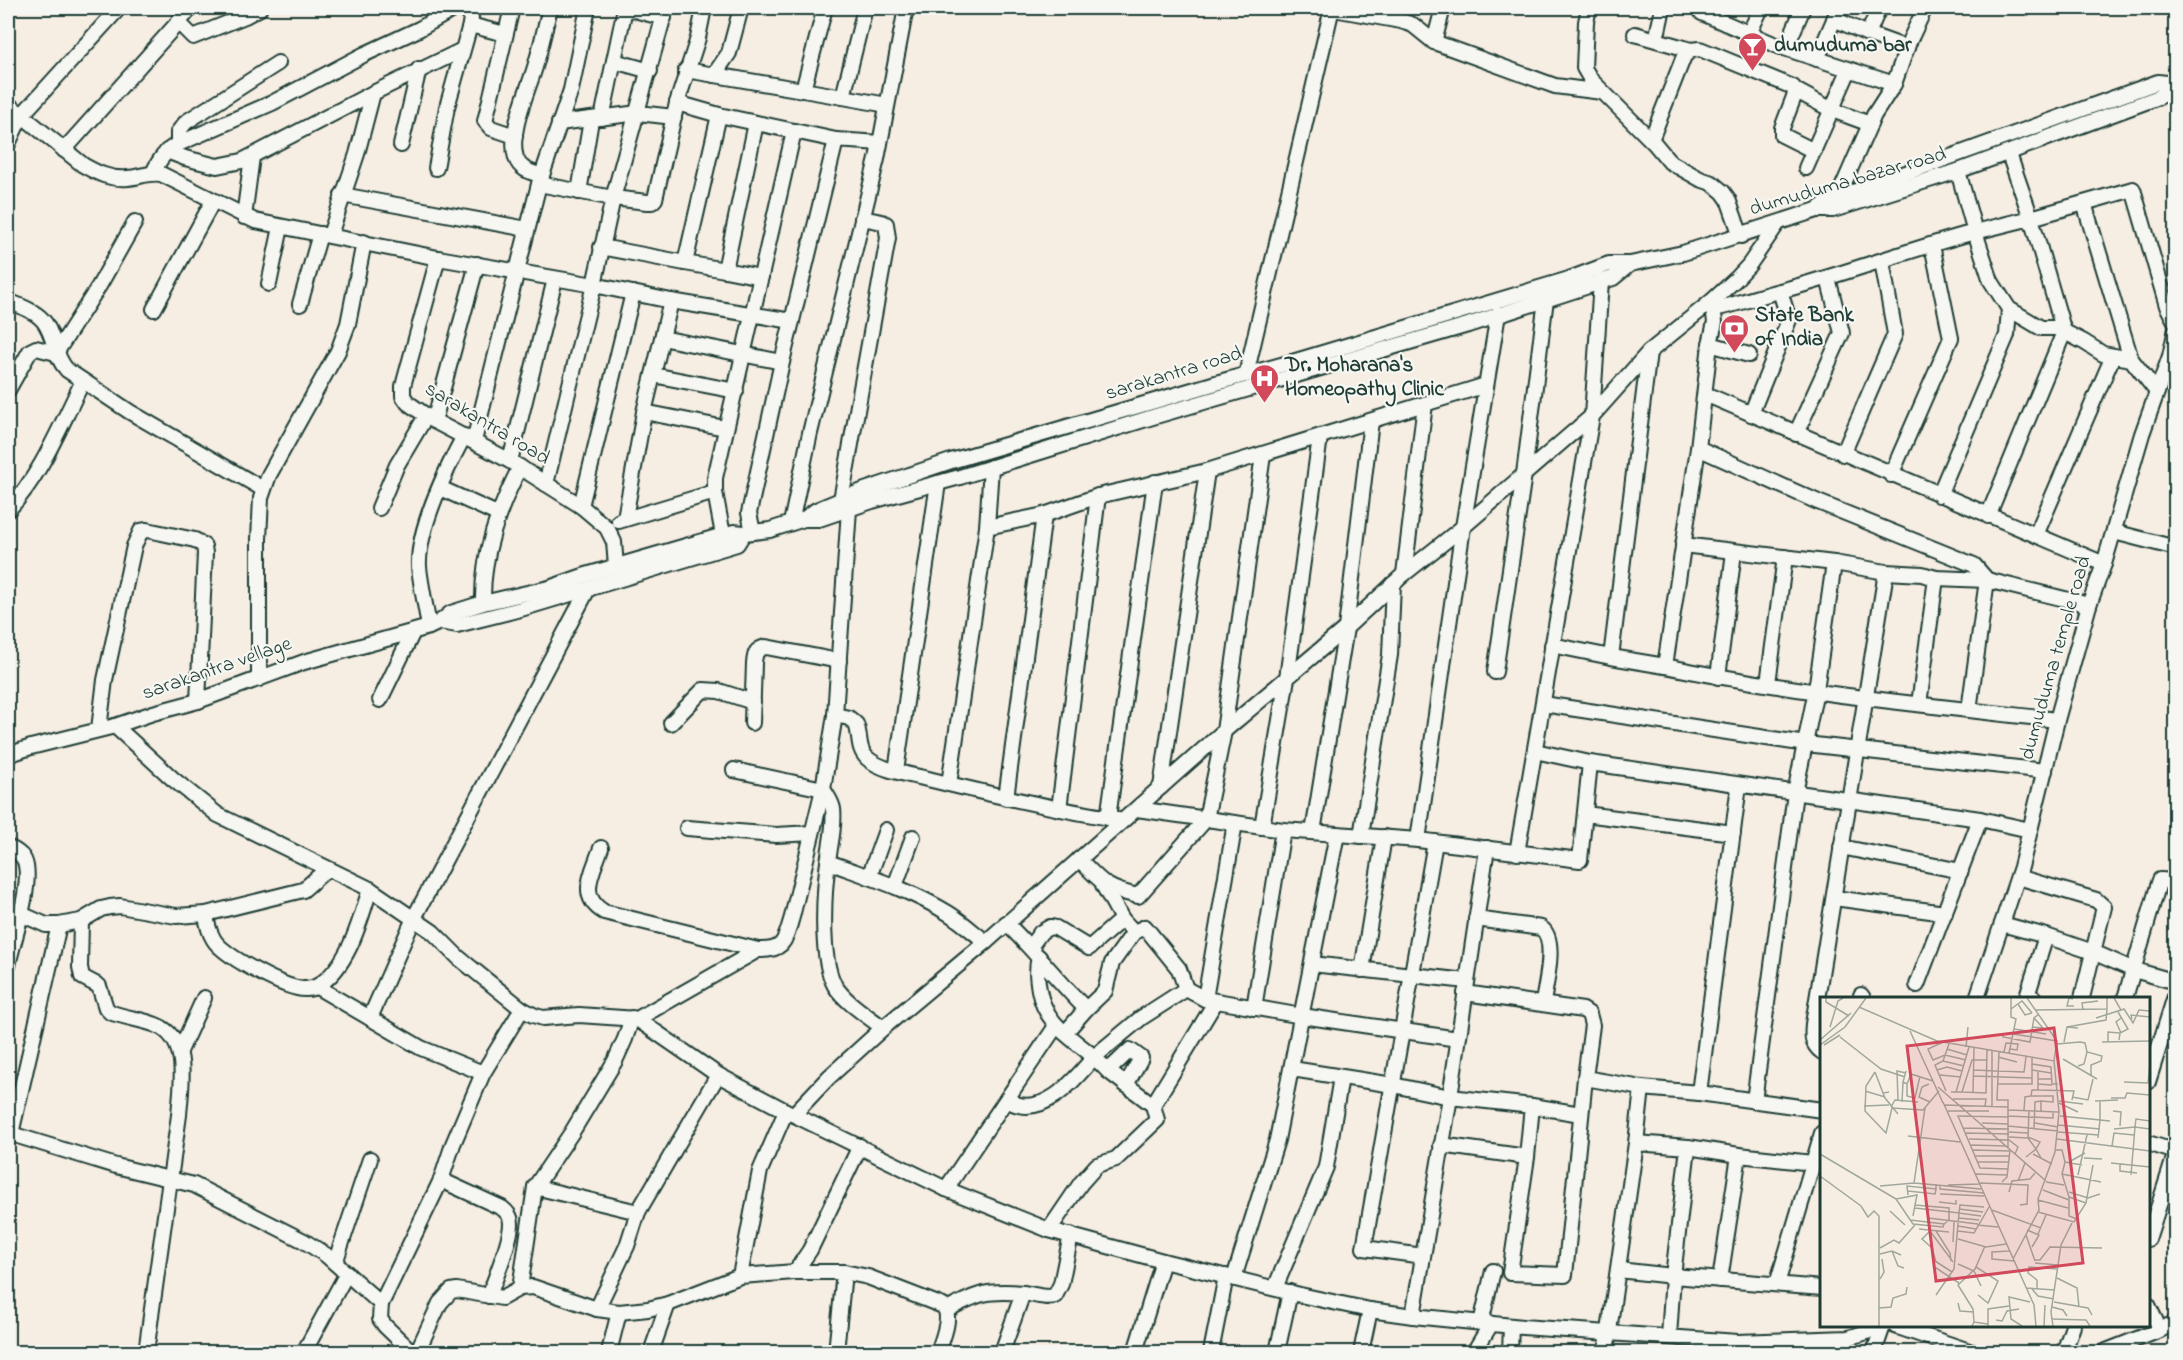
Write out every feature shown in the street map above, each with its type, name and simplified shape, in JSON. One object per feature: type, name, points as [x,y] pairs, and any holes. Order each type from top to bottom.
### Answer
[{"type":"street","points":[[8,144],[21,116],[119,8]]},
{"type":"street","points":[[64,150],[191,8]]},
{"type":"street","points":[[178,22],[193,38],[260,8]]},
{"type":"street","points":[[153,173],[160,160],[173,148],[272,103],[456,8]]},
{"type":"street","points":[[436,168],[447,107],[470,25],[472,8]]},
{"type":"street","points":[[512,8],[485,121],[491,128],[515,136]]},
{"type":"street","points":[[550,8],[515,136],[516,159],[521,167],[540,180],[579,192],[647,202],[655,199],[686,70],[698,38],[704,8]]},
{"type":"street","points":[[434,625],[419,566],[420,550],[440,488],[469,438],[540,180],[571,90],[588,8]]},
{"type":"street","points":[[546,484],[613,198],[665,13],[626,8],[579,192]]},
{"type":"street","points":[[714,75],[729,53],[741,8]]},
{"type":"street","points":[[803,90],[825,8]]},
{"type":"street","points":[[843,97],[865,8]]},
{"type":"street","points":[[798,521],[810,433],[880,143],[906,8]]},
{"type":"street","points":[[1246,375],[1330,8],[1413,25],[1434,42],[1555,86],[1602,92]]},
{"type":"street","points":[[1434,42],[1443,8]]},
{"type":"street","name":"dumuduma bazar road","points":[[1589,8],[1586,22],[1584,68],[1591,80],[1670,162],[1712,183],[1723,192],[1728,199],[1741,236],[1817,210],[1833,210],[2008,154],[2159,97],[2175,85]]},
{"type":"street","points":[[1658,31],[1663,8]]},
{"type":"street","points":[[1703,8],[1702,13],[1749,34],[1894,84]]},
{"type":"street","points":[[1749,34],[1761,8]]},
{"type":"street","points":[[1786,48],[1803,8]]},
{"type":"street","points":[[1868,34],[1879,8]]},
{"type":"street","points":[[1838,198],[1870,124],[1894,84],[1925,8]]},
{"type":"street","points":[[1817,59],[1837,13],[1868,34],[1907,48]]},
{"type":"street","points":[[470,25],[505,34]]},
{"type":"street","points":[[1635,34],[1690,50],[1700,50],[1795,90],[1832,110],[1870,124]]},
{"type":"street","points":[[173,148],[185,158],[217,166],[242,161],[419,69],[462,50]]},
{"type":"street","points":[[1651,140],[1684,56],[1690,50]]},
{"type":"street","points":[[614,61],[650,71]]},
{"type":"street","points":[[173,148],[178,132],[186,122],[278,63]]},
{"type":"street","points":[[401,145],[419,69]]},
{"type":"street","points":[[686,70],[887,105]]},
{"type":"street","points":[[1806,168],[1849,70]]},
{"type":"street","points":[[1817,210],[1838,198],[2158,82],[2175,85]]},
{"type":"street","points":[[1795,90],[1796,94],[1782,128],[1782,135],[1814,151]]},
{"type":"street","points":[[300,304],[357,154],[373,93]]},
{"type":"street","points":[[8,104],[82,165],[96,173],[128,178],[153,173],[161,174],[244,217],[281,227],[438,258],[792,321]]},
{"type":"street","points":[[559,123],[676,110],[719,115],[836,140],[880,143]]},
{"type":"street","points":[[685,263],[719,115]]},
{"type":"street","points":[[725,270],[756,123]]},
{"type":"street","points":[[723,535],[715,492],[725,428],[745,354],[794,131]]},
{"type":"street","points":[[749,533],[749,513],[782,362],[836,140]]},
{"type":"street","points":[[1988,516],[2064,332],[2031,218],[2008,154]]},
{"type":"street","points":[[244,217],[252,157]]},
{"type":"street","points":[[1958,171],[1991,281],[2009,309],[2041,327],[2057,328],[2103,354],[2131,359]]},
{"type":"street","points":[[1713,305],[1780,291],[1882,261],[1907,251],[2133,189],[2167,306],[2175,323]]},
{"type":"street","points":[[342,195],[527,230]]},
{"type":"street","points":[[154,309],[213,201]]},
{"type":"street","points":[[2084,203],[2131,359],[2157,392]]},
{"type":"street","points":[[602,848],[588,886],[588,894],[594,906],[615,916],[758,950],[774,950],[780,947],[787,936],[823,789],[835,715],[845,504],[888,238],[886,224],[862,218]]},
{"type":"street","points":[[56,353],[99,286],[135,222]]},
{"type":"street","points":[[740,1276],[760,1171],[790,1112],[1224,731],[1346,628],[1404,574],[1463,527],[1592,416],[1649,352],[1713,305],[1749,264],[1778,223]]},
{"type":"street","points":[[269,284],[281,227]]},
{"type":"street","name":"sarakantra road","points":[[722,549],[737,544],[749,533],[770,530],[798,521],[819,519],[845,504],[951,461],[1549,285],[1609,264],[1630,264],[1683,253],[1741,236]]},
{"type":"street","points":[[259,679],[259,539],[263,489],[338,351],[348,324],[364,242]]},
{"type":"street","points":[[1891,475],[1951,338],[1932,245]]},
{"type":"street","points":[[601,247],[761,277]]},
{"type":"street","name":"sarakantra road","points":[[438,258],[403,386],[403,396],[408,403],[430,419],[515,464],[581,506],[607,528]]},
{"type":"street","points":[[1843,454],[1895,334],[1882,261]]},
{"type":"street","points":[[380,508],[397,465],[430,419],[477,264]]},
{"type":"street","name":"sarakantra road","points":[[845,504],[938,483],[1156,416],[1468,325],[1613,278],[1630,264]]},
{"type":"street","points":[[1796,434],[1842,333],[1827,278]]},
{"type":"street","points":[[483,603],[488,555],[497,514],[515,464],[555,279]]},
{"type":"street","points":[[1518,853],[1592,416],[1601,281]]},
{"type":"street","points":[[1750,414],[1789,320],[1780,291]]},
{"type":"street","points":[[581,506],[633,293]]},
{"type":"street","points":[[1495,672],[1524,474],[1546,299]]},
{"type":"street","points":[[8,301],[32,312],[45,323],[59,361],[67,370],[130,412],[263,489]]},
{"type":"street","points":[[625,518],[644,412],[671,301]]},
{"type":"street","points":[[1665,666],[1715,322],[1713,305]]},
{"type":"street","points":[[1939,495],[2007,335],[2009,309]]},
{"type":"street","points":[[1418,840],[1463,527],[1498,314]]},
{"type":"street","name":"dumuduma temple road","points":[[1978,997],[2018,877],[2057,720],[2142,434],[2170,356],[2175,329]]},
{"type":"street","points":[[662,338],[782,362]]},
{"type":"street","points":[[1710,344],[1749,355]]},
{"type":"street","points":[[8,390],[30,351],[36,348],[56,353]]},
{"type":"street","points":[[1611,657],[1649,352]]},
{"type":"street","points":[[2036,536],[2114,356]]},
{"type":"street","points":[[653,375],[736,391]]},
{"type":"street","points":[[8,510],[26,488],[38,468],[83,381]]},
{"type":"street","points":[[987,527],[1044,514],[1098,496],[1207,471],[1486,385]]},
{"type":"street","points":[[1705,394],[2104,564]]},
{"type":"street","points":[[1404,574],[1425,404]]},
{"type":"street","points":[[644,412],[725,428]]},
{"type":"street","points":[[1313,832],[1346,628],[1371,421]]},
{"type":"street","points":[[1262,827],[1287,678],[1320,437]]},
{"type":"street","points":[[1698,448],[1818,502],[1974,565],[1988,580]]},
{"type":"street","points":[[1079,859],[1100,881],[1114,891],[1138,896],[1206,819],[1224,731],[1263,455]]},
{"type":"street","points":[[949,784],[987,527],[992,466]]},
{"type":"street","points":[[1161,787],[1207,471]]},
{"type":"street","points":[[1108,818],[1155,482]]},
{"type":"street","points":[[896,771],[938,483]]},
{"type":"street","points":[[440,488],[497,514]]},
{"type":"street","points":[[616,566],[614,542],[607,528],[625,518],[715,492]]},
{"type":"street","points":[[1059,809],[1098,496]]},
{"type":"street","points":[[1006,798],[1044,514]]},
{"type":"street","points":[[99,729],[107,669],[134,546],[141,531],[147,530],[195,540],[204,546],[198,701]]},
{"type":"street","name":"sarakantra vellage","points":[[8,756],[198,701],[304,662],[413,632],[434,625],[452,613],[483,603],[549,588],[734,532],[749,533]]},
{"type":"street","points":[[2114,532],[2175,548]]},
{"type":"street","points":[[1683,545],[1834,562],[1886,572],[1922,574],[1936,578],[1988,580],[2090,605]]},
{"type":"street","name":"sarakantra vellage","points":[[434,625],[457,625],[521,609],[722,549]]},
{"type":"street","points":[[1719,677],[1734,552]]},
{"type":"street","points":[[1768,683],[1785,557]]},
{"type":"street","points":[[1754,1101],[1795,793],[1816,690],[1834,562]]},
{"type":"street","points":[[1820,1051],[1814,1046],[1812,1040],[1813,1024],[1886,572]]},
{"type":"street","points":[[1919,704],[1936,578]]},
{"type":"street","points":[[1969,710],[1988,580]]},
{"type":"street","points":[[1361,836],[1390,655],[1393,584]]},
{"type":"street","points":[[370,1018],[414,918],[588,589]]},
{"type":"street","points":[[380,700],[413,632]]},
{"type":"street","points":[[1552,645],[1719,677],[2057,720]]},
{"type":"street","points":[[752,723],[754,663],[755,654],[759,649],[766,647],[839,661]]},
{"type":"street","points":[[671,723],[703,690],[753,702]]},
{"type":"street","points":[[1543,704],[1806,744],[2045,771]]},
{"type":"street","points":[[835,715],[849,718],[856,724],[860,746],[867,758],[896,771],[1006,798],[1124,820]]},
{"type":"street","points":[[115,726],[218,815],[370,889],[433,932],[459,958],[533,1016],[543,1018],[579,1015],[634,1018],[718,1076],[946,1189],[1049,1230],[1290,1292],[1371,1310],[1413,1316],[1511,1326],[1738,1342],[1848,1338],[1875,1327]]},
{"type":"street","points":[[1535,751],[1590,763],[1980,819],[2030,830]]},
{"type":"street","points":[[1137,808],[1283,830],[1418,840],[1580,861],[1590,763]]},
{"type":"street","points":[[734,770],[823,789]]},
{"type":"street","points":[[1699,1093],[1739,785]]},
{"type":"street","points":[[823,789],[833,808],[834,824],[824,898],[829,972],[836,987],[843,995],[883,1028]]},
{"type":"street","points":[[1585,814],[1733,833]]},
{"type":"street","points":[[1917,985],[1980,819]]},
{"type":"street","points":[[1153,1105],[1210,1000],[1235,823]]},
{"type":"street","points":[[687,828],[776,835],[812,833]]},
{"type":"street","points":[[869,876],[886,830]]},
{"type":"street","points":[[1254,1008],[1283,830]]},
{"type":"street","points":[[1211,1353],[1230,1277],[1277,1140],[1337,834]]},
{"type":"street","points":[[895,886],[913,837]]},
{"type":"street","points":[[1362,970],[1384,837]]},
{"type":"street","points":[[1423,1256],[1364,1248],[1435,842]]},
{"type":"street","points":[[8,847],[25,859],[27,872],[21,914],[8,959]]},
{"type":"street","points":[[1841,847],[1960,871]]},
{"type":"street","points":[[1413,1316],[1450,1096],[1487,848]]},
{"type":"street","points":[[828,862],[895,886],[950,914],[986,942]]},
{"type":"street","points":[[21,914],[46,925],[59,925],[81,921],[101,909],[120,906],[176,916],[206,914],[303,890],[327,868]]},
{"type":"street","points":[[2018,877],[2102,903],[2104,915],[2082,997]]},
{"type":"street","points":[[2126,997],[2158,886],[2163,879],[2175,881]]},
{"type":"street","points":[[1100,881],[1122,919],[1134,932]]},
{"type":"street","points":[[206,914],[208,929],[215,942],[248,966],[295,988],[311,989],[317,987],[334,971],[345,955],[360,921],[370,889]]},
{"type":"street","points":[[1834,898],[1945,913]]},
{"type":"street","points":[[1049,1230],[1081,1183],[1097,1165],[1116,1158],[1157,1120],[1153,1105],[1108,1071],[1047,1015],[1041,1001],[1036,974],[1035,952],[1041,932],[1050,927],[1056,928],[1089,948],[1122,919]]},
{"type":"street","points":[[1476,919],[1541,928],[1546,931],[1549,939],[1549,956],[1543,1003]]},
{"type":"street","points":[[81,921],[80,967],[82,977],[99,986],[106,1008],[110,1012],[158,1025],[169,1034],[180,1051],[182,1076],[179,1115],[146,1353]]},
{"type":"street","points":[[1006,923],[1086,1009]]},
{"type":"street","points":[[2002,924],[2046,936],[2093,952],[2134,970],[2175,982]]},
{"type":"street","points":[[59,925],[9,1134],[194,1185],[214,1194],[304,1241],[335,1263],[381,1304]]},
{"type":"street","points":[[946,1189],[1007,1100],[1061,1030],[1105,991],[1112,963],[1134,932],[1145,927],[1179,969],[1186,989],[1210,1000],[1458,1039]]},
{"type":"street","points":[[2029,997],[2027,996],[2046,936]]},
{"type":"street","points":[[520,1288],[535,1187],[615,1062],[634,1018],[758,950]]},
{"type":"street","points":[[1312,964],[1411,975],[1583,1010],[1592,1018],[1565,1275],[1510,1273],[1532,1106]]},
{"type":"street","points":[[317,987],[421,1048],[483,1073]]},
{"type":"street","points":[[1007,1100],[1022,1107],[1030,1107],[1062,1091],[1095,1057],[1141,1018],[1186,989]]},
{"type":"street","points":[[2150,1075],[2175,993]]},
{"type":"street","points":[[180,1051],[204,998]]},
{"type":"street","points":[[412,1353],[380,1319],[381,1304],[441,1180],[453,1144],[483,1073],[522,1009]]},
{"type":"street","points":[[1108,1071],[1130,1050],[1141,1058],[1126,1085]]},
{"type":"street","points":[[1292,1069],[1393,1084],[1450,1096],[1581,1114]]},
{"type":"street","points":[[597,1309],[619,1263],[638,1212],[718,1076]]},
{"type":"street","points":[[1275,1288],[1326,1167],[1341,1077]]},
{"type":"street","points":[[1585,1078],[1642,1088],[1699,1093],[1820,1110]]},
{"type":"street","points":[[1606,1353],[1642,1088]]},
{"type":"street","points":[[1777,1284],[1820,1137]]},
{"type":"street","points":[[1636,1143],[1688,1147],[1813,1163]]},
{"type":"street","points":[[2150,1144],[2175,1152],[2150,1233]]},
{"type":"street","points":[[1442,1145],[1527,1157]]},
{"type":"street","points":[[795,1272],[810,1250],[860,1146]]},
{"type":"street","points":[[1669,1337],[1673,1276],[1688,1147]]},
{"type":"street","points":[[1720,1280],[1739,1155]]},
{"type":"street","points":[[335,1263],[370,1159]]},
{"type":"street","points":[[441,1180],[502,1208],[509,1214],[511,1222],[509,1233],[489,1296]]},
{"type":"street","points":[[535,1187],[638,1212]]},
{"type":"street","points":[[947,1310],[976,1294],[987,1292],[1023,1293],[1049,1298],[1055,1296],[1061,1284],[1071,1235]]},
{"type":"street","points":[[1136,1353],[1163,1261]]},
{"type":"street","points":[[1618,1270],[1820,1288]]},
{"type":"street","points":[[1474,1353],[1486,1323],[1493,1271]]},
{"type":"street","points":[[417,1353],[440,1303],[451,1291],[507,1297],[520,1288],[533,1287],[597,1309],[619,1312],[668,1304],[740,1276],[795,1272],[844,1272],[885,1283],[943,1306],[947,1310],[948,1317],[941,1350]]},
{"type":"street","points":[[836,1353],[844,1272]]},
{"type":"street","points":[[304,1353],[347,1273]]},
{"type":"street","points":[[1277,1353],[1290,1292]]},
{"type":"street","points":[[1002,1353],[1023,1293]]},
{"type":"street","points":[[651,1353],[668,1304]]},
{"type":"street","points":[[2150,1309],[2160,1330]]},
{"type":"street","points":[[1361,1353],[1371,1310]]},
{"type":"street","points":[[609,1353],[619,1312]]},
{"type":"street","points":[[2104,1353],[2175,1322]]},
{"type":"street","points":[[1510,1353],[1511,1326]]},
{"type":"street","points":[[1874,1353],[1883,1327]]},
{"type":"street","points":[[1897,1327],[1972,1353]]},
{"type":"street","points":[[2064,1353],[2073,1327]]},
{"type":"street","points":[[1707,1353],[1716,1340]]},
{"type":"place","name":"dumuduma bar","points":[[1753,72]]},
{"type":"place","name":"State Bank of India","points":[[1734,354]]},
{"type":"place","name":"Dr. Moharana's Homeopathy Clinic","points":[[1264,404]]}]
